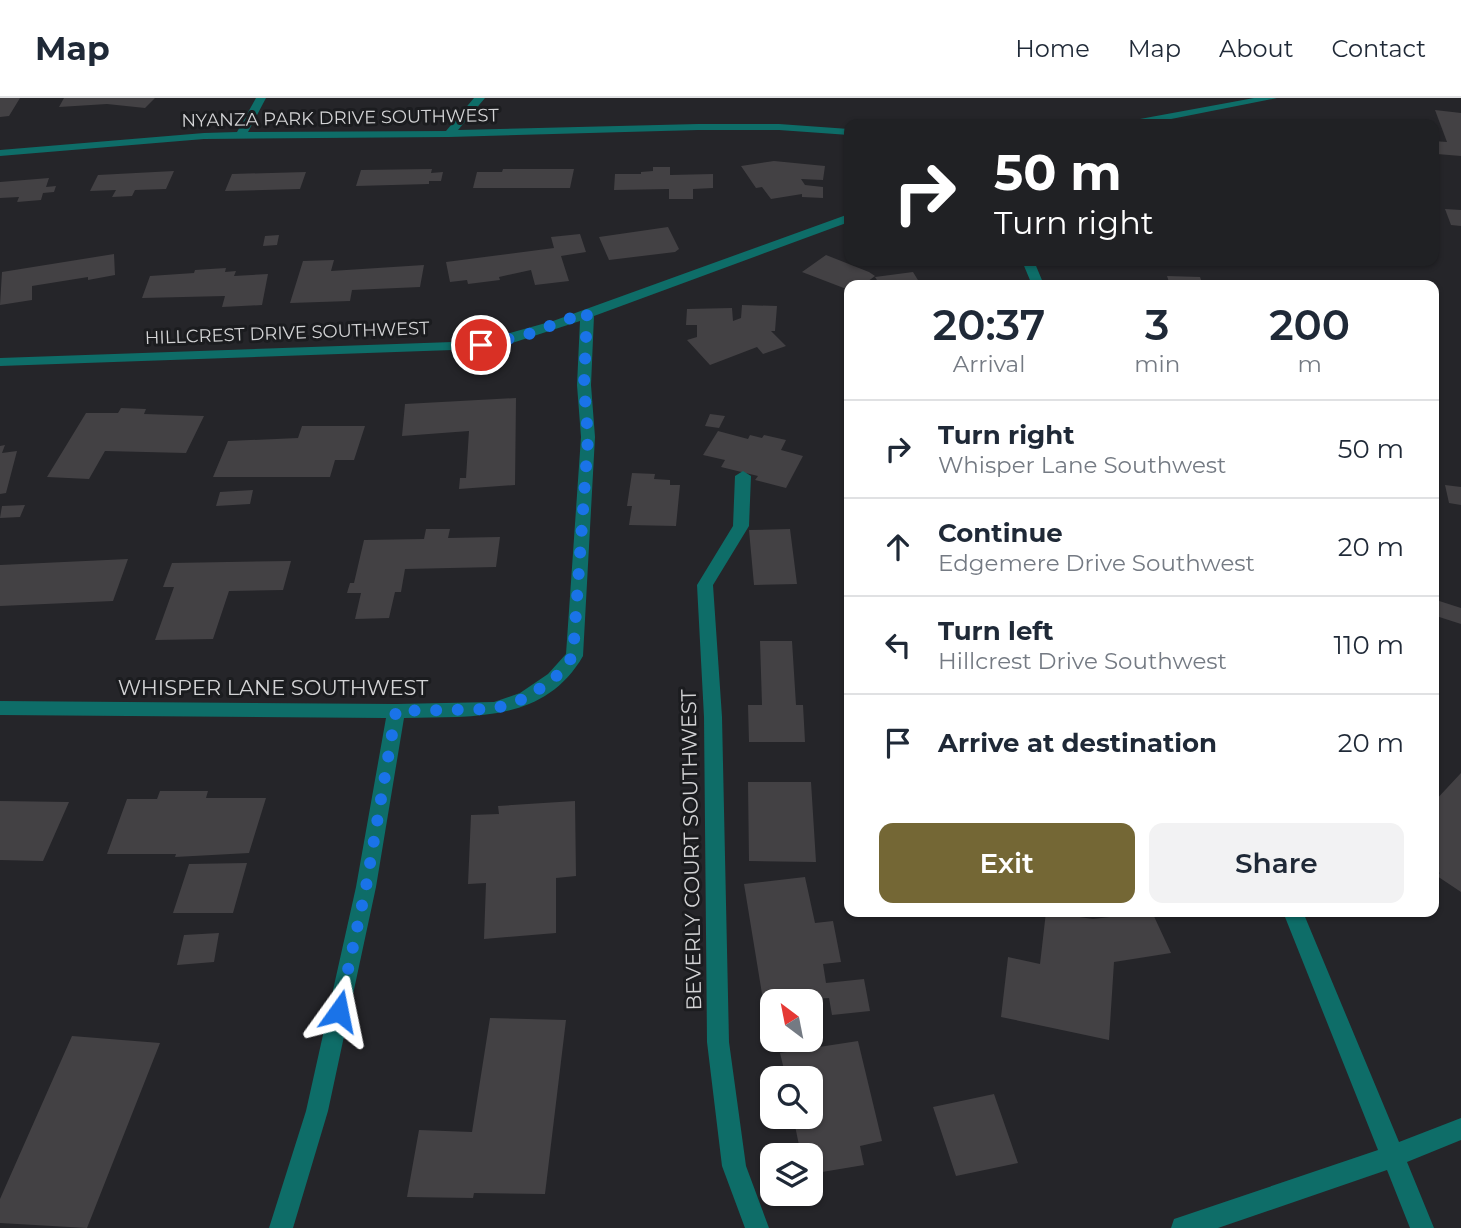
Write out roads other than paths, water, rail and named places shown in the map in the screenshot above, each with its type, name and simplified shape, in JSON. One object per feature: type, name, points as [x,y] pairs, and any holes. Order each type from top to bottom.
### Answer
[{"type":"street","points":[[241,135],[261,98]]},
{"type":"street","points":[[449,134],[480,98]]},
{"type":"street","points":[[1156,119],[1272,98]]},
{"type":"street","name":"NYANZA PARK DRIVE SOUTHWEST","points":[[0,153],[241,135],[449,134],[698,127],[779,127],[844,132]]},
{"type":"street","name":"HILLCREST DRIVE SOUTHWEST","points":[[0,362],[481,345],[526,335],[844,220]]},
{"type":"street","name":"WHISPER LANE SOUTHWEST","points":[[0,708],[396,711],[494,709],[526,698],[566,668],[573,656],[576,642],[588,438],[584,385],[587,312]]},
{"type":"street","name":"BEVERLY COURT SOUTHWEST","points":[[743,476],[741,526],[705,585],[713,717],[718,1042],[734,1166],[757,1228]]},
{"type":"street","points":[[281,1228],[317,1111],[366,887],[396,711]]},
{"type":"street","points":[[1295,917],[1422,1228]]},
{"type":"street","points":[[1183,1228],[1394,1156],[1461,1129]]}]
